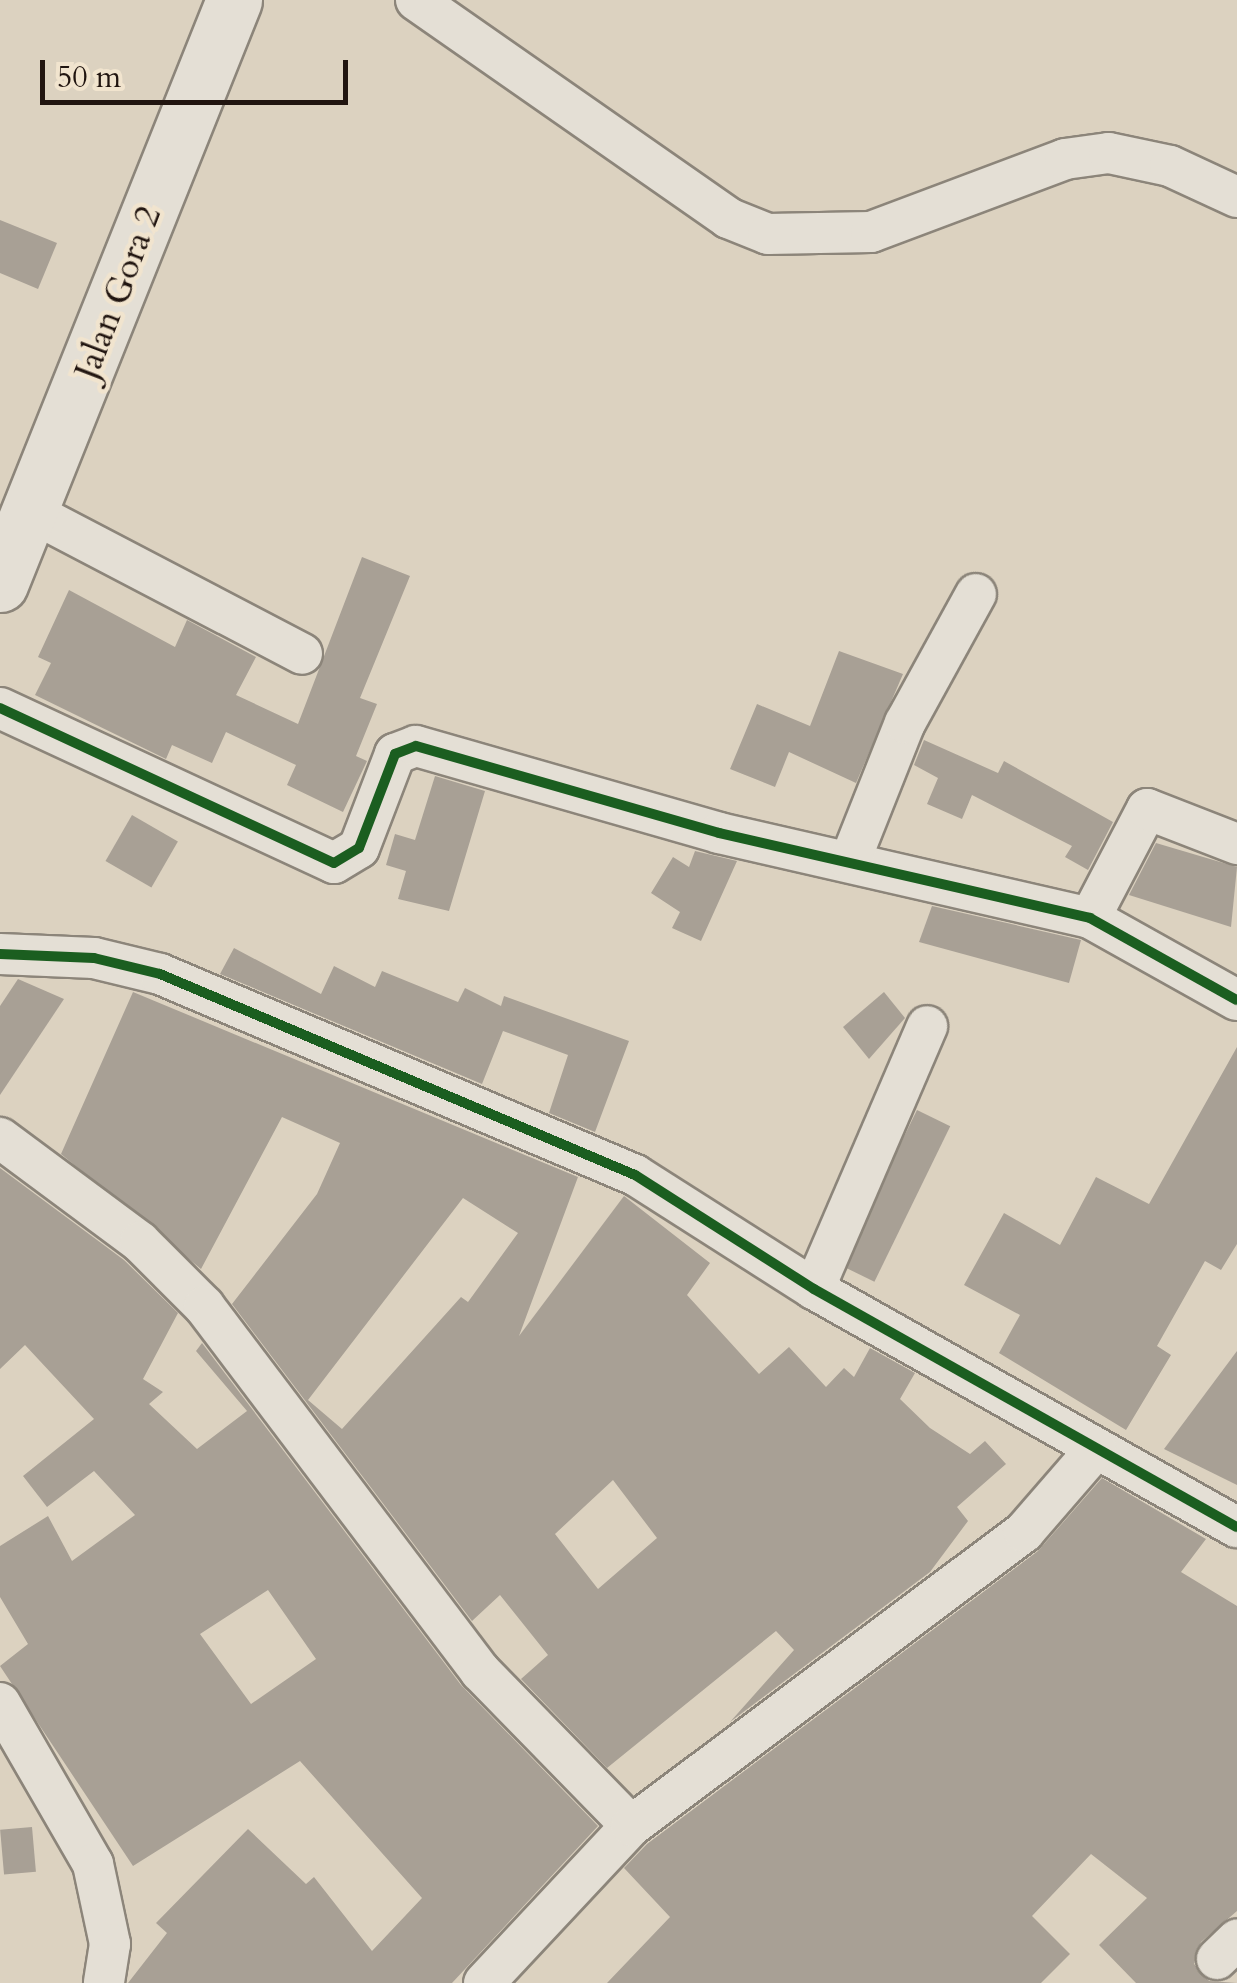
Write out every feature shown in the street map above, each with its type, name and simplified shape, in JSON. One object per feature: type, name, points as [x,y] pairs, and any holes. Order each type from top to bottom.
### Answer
[{"type":"street","name":"Jalan Gora 2","points":[[0,584],[234,0]]},
{"type":"street","points":[[416,0],[728,218],[768,234],[871,232],[1066,159],[1109,153],[1170,166],[1237,197]]},
{"type":"street","points":[[29,511],[302,654]]},
{"type":"street","points":[[850,862],[905,723],[976,594]]},
{"type":"street","points":[[0,708],[334,863],[359,848],[396,754],[410,746],[850,862],[1090,918],[1237,1000]]},
{"type":"street","points":[[1090,918],[1147,808],[1237,844]]},
{"type":"street","points":[[0,954],[94,958],[160,974],[635,1175],[814,1289],[1237,1527]]},
{"type":"street","points":[[814,1289],[927,1026]]},
{"type":"street","points":[[0,1138],[140,1242],[204,1306],[480,1670],[631,1826]]},
{"type":"street","points":[[484,1983],[631,1826],[1024,1532],[1096,1449]]},
{"type":"street","points":[[0,1703],[93,1864],[110,1944],[104,1983]]},
{"type":"building","points":[[0,220],[57,243],[38,289],[0,273]]},
{"type":"building","points":[[362,557],[410,576],[360,698],[377,704],[356,756],[367,761],[343,812],[287,785],[296,765],[226,732],[212,763],[172,745],[166,759],[35,695],[51,663],[38,657],[69,590],[175,647],[187,620],[256,657],[236,695],[298,724]]},
{"type":"building","points":[[839,651],[903,674],[856,783],[789,752],[775,787],[730,769],[757,704],[810,726]]},
{"type":"building","points":[[924,740],[998,773],[1004,761],[1113,822],[1088,870],[1065,857],[1072,846],[972,795],[962,819],[927,804],[938,778],[914,765]]},
{"type":"building","points":[[435,776],[485,791],[449,911],[398,899],[406,871],[386,865],[395,834],[415,840]]},
{"type":"building","points":[[132,815],[178,842],[151,887],[106,861]]},
{"type":"building","points":[[1156,843],[1237,867],[1231,927],[1129,895]]},
{"type":"building","points":[[695,851],[737,861],[701,941],[672,928],[680,912],[651,893],[673,857],[689,867]]},
{"type":"building","points":[[932,906],[1081,940],[1069,983],[919,942]]},
{"type":"building","points":[[234,948],[321,994],[334,966],[375,987],[382,971],[458,1002],[465,988],[501,1006],[504,996],[629,1041],[595,1132],[549,1113],[568,1055],[503,1031],[482,1084],[220,974]]},
{"type":"building","points":[[18,979],[64,999],[0,1095],[0,1006]]},
{"type":"building","points":[[133,992],[578,1177],[519,1336],[624,1196],[710,1263],[687,1295],[759,1374],[789,1347],[826,1387],[844,1368],[854,1377],[870,1348],[915,1373],[900,1399],[930,1428],[970,1454],[985,1441],[1006,1464],[957,1507],[968,1521],[930,1572],[730,1722],[794,1650],[776,1631],[607,1768],[521,1679],[548,1655],[500,1595],[472,1621],[232,1304],[317,1194],[340,1143],[282,1117],[201,1269],[61,1154]],"holes":[[[463,1198],[518,1233],[468,1302],[461,1297],[342,1429],[308,1400]],[[613,1480],[657,1538],[598,1589],[555,1534]]]},
{"type":"building","points":[[884,992],[905,1018],[869,1059],[843,1027]]},
{"type":"building","points":[[1237,1047],[1237,1244],[1221,1270],[1205,1261],[1157,1346],[1171,1355],[1126,1430],[999,1353],[1020,1315],[964,1285],[1004,1213],[1060,1245],[1096,1177],[1149,1204]]},
{"type":"building","points":[[917,1110],[950,1126],[874,1282],[841,1265]]},
{"type":"building","points":[[0,1168],[124,1260],[178,1313],[143,1379],[163,1392],[149,1404],[197,1449],[247,1411],[196,1351],[202,1343],[461,1685],[598,1826],[452,1983],[128,1983],[167,1933],[156,1923],[248,1829],[306,1884],[314,1877],[372,1951],[422,1898],[300,1761],[133,1866],[0,1666],[28,1644],[0,1597],[0,1546],[48,1516],[72,1561],[135,1515],[94,1471],[47,1507],[23,1476],[94,1419],[25,1345],[0,1369]],"holes":[[[268,1590],[316,1659],[251,1704],[200,1634]]]},
{"type":"building","points":[[1237,1351],[1237,1485],[1164,1449]]},
{"type":"building","points":[[1102,1478],[1206,1539],[1181,1572],[1237,1606],[1237,1911],[1201,1942],[1194,1964],[1209,1981],[1237,1983],[1136,1983],[1099,1945],[1147,1898],[1091,1854],[1032,1916],[1070,1954],[1041,1983],[607,1983],[670,1917],[624,1868],[647,1844],[1038,1551]]},
{"type":"building","points":[[32,1827],[36,1872],[4,1875],[0,1830]]},
{"type":"cycle path","points":[[0,708],[334,863],[359,848],[395,754],[416,746],[719,833],[1090,918],[1237,1000]]},
{"type":"cycle path","points":[[0,954],[94,958],[160,974],[635,1175],[814,1289],[1237,1527]]}]
